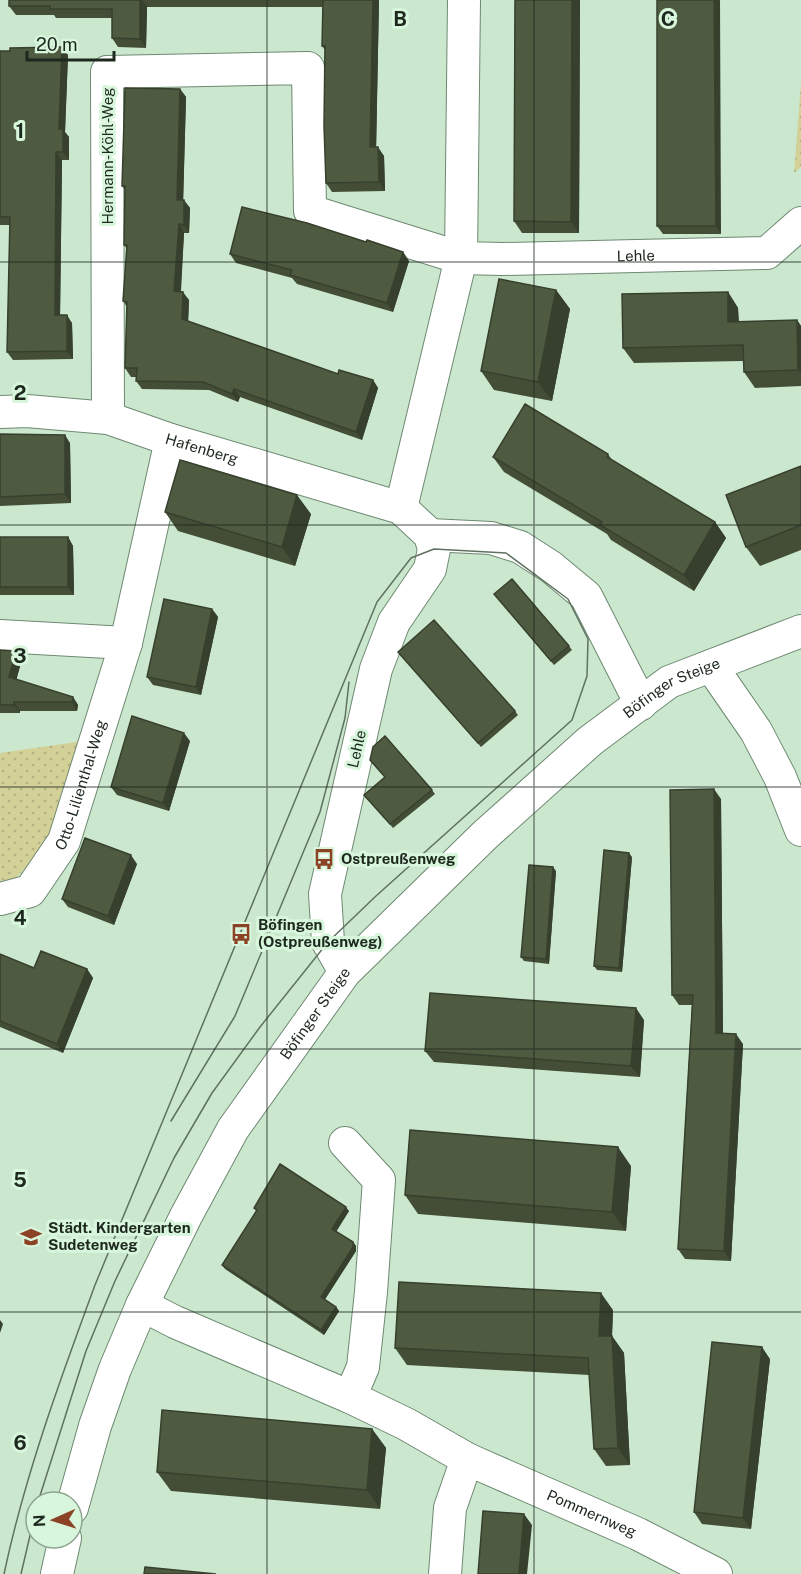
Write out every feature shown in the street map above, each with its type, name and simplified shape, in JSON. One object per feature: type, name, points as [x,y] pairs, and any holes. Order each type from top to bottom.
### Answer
[{"type":"street","points":[[464,0],[461,258],[401,508],[430,535],[491,538],[520,547],[551,567],[586,596],[641,704]]},
{"type":"street","name":"Hermann-Köhl-Weg","points":[[108,418],[107,72],[308,68],[310,211],[461,258]]},
{"type":"street","name":"Lehle","points":[[461,258],[515,259],[767,253],[801,223]]},
{"type":"street","name":"Hafenberg","points":[[0,412],[27,411],[108,418],[171,440],[401,508]]},
{"type":"street","name":"Otto-Lilienthal-Weg","points":[[0,898],[30,891],[64,841],[126,643],[171,440]]},
{"type":"street","name":"Lehle","points":[[345,972],[328,942],[325,894],[376,669],[394,622],[430,569],[434,549],[430,535]]},
{"type":"street","name":"Böfinger Steige","points":[[77,1490],[95,1426],[115,1369],[142,1305],[186,1216],[233,1129],[345,972],[485,835],[590,741],[669,682],[801,631]]},
{"type":"street","points":[[0,636],[126,643]]},
{"type":"street","points":[[711,666],[756,731],[780,777],[801,830]]},
{"type":"street","points":[[345,1143],[379,1180],[363,1367],[350,1397]]},
{"type":"street","name":"Pommernweg","points":[[142,1305],[175,1322],[350,1397],[406,1424],[467,1459],[638,1534],[716,1574]]},
{"type":"street","points":[[445,1574],[450,1508],[467,1459]]},
{"type":"street","points":[[57,1574],[62,1550]]},
{"type":"shaded area","points":[[801,83],[801,167],[794,173]]},
{"type":"shaded area","points":[[83,741],[43,850],[15,879],[0,881],[0,753]]},
{"type":"building","points":[[9,0],[140,0],[140,39],[112,38],[112,9],[50,9],[50,6],[9,6]]},
{"type":"building","points":[[323,0],[373,0],[370,147],[378,147],[379,182],[326,183]]},
{"type":"building","points":[[515,0],[572,0],[571,222],[514,221]]},
{"type":"building","points":[[657,0],[714,0],[716,226],[657,226]]},
{"type":"building","points":[[62,47],[59,129],[63,129],[63,152],[56,152],[55,315],[67,315],[67,351],[7,352],[10,217],[0,217],[0,51],[10,51],[10,48]]},
{"type":"building","points":[[125,88],[180,89],[177,200],[184,200],[184,225],[179,224],[174,291],[183,292],[182,319],[338,374],[339,370],[373,380],[356,432],[234,389],[232,394],[203,382],[136,381],[137,368],[125,368],[127,302],[123,301],[127,245],[124,245],[125,186],[122,186]]},
{"type":"building","points":[[242,207],[307,223],[403,252],[387,303],[290,275],[292,270],[230,254]]},
{"type":"building","points":[[499,279],[556,290],[538,382],[481,371]]},
{"type":"building","points":[[728,292],[728,322],[797,320],[798,370],[744,372],[743,345],[623,348],[622,294]]},
{"type":"building","points":[[525,404],[715,522],[684,575],[600,525],[602,522],[493,457]]},
{"type":"building","points":[[0,434],[65,435],[65,494],[0,497]]},
{"type":"building","points":[[180,460],[297,495],[282,547],[165,512]]},
{"type":"building","points":[[801,466],[801,525],[746,547],[726,495]]},
{"type":"building","points":[[0,537],[68,537],[68,587],[0,587]]},
{"type":"building","points":[[512,579],[569,646],[551,661],[494,594]]},
{"type":"building","points":[[164,599],[212,609],[196,687],[147,677]]},
{"type":"building","points":[[434,620],[515,711],[478,743],[398,652]]},
{"type":"building","points":[[0,650],[16,651],[9,677],[73,697],[72,702],[14,702],[14,705],[0,705]]},
{"type":"building","points":[[132,716],[184,733],[163,803],[111,787]]},
{"type":"building","points":[[385,736],[432,790],[390,824],[364,795],[385,777],[370,760],[373,747]]},
{"type":"building","points":[[714,789],[716,1033],[736,1034],[724,1251],[678,1249],[693,995],[672,995],[670,790]]},
{"type":"building","points":[[85,838],[131,855],[108,916],[62,899]]},
{"type":"building","points":[[604,850],[629,853],[619,968],[594,966]]},
{"type":"building","points":[[529,865],[553,867],[546,959],[521,957]]},
{"type":"building","points":[[41,951],[87,969],[57,1044],[0,1021],[0,954],[34,968]]},
{"type":"building","points":[[430,993],[636,1008],[631,1066],[425,1051]]},
{"type":"building","points":[[410,1130],[618,1147],[612,1212],[405,1195]]},
{"type":"building","points":[[280,1164],[346,1207],[332,1229],[353,1242],[353,1247],[321,1297],[336,1307],[321,1330],[222,1265],[257,1210],[254,1208]]},
{"type":"building","points":[[399,1282],[601,1293],[599,1336],[612,1336],[618,1448],[594,1449],[588,1358],[395,1348]]},
{"type":"building","points":[[712,1342],[762,1347],[743,1518],[694,1512]]},
{"type":"building","points":[[162,1410],[372,1429],[367,1490],[157,1472]]},
{"type":"building","points":[[483,1511],[524,1514],[519,1574],[478,1574]]},
{"type":"building","points":[[145,1567],[216,1574],[144,1574]]},
{"type":"tram line","points":[[25,1490],[56,1392],[95,1285],[377,602],[411,558],[434,549],[506,553],[568,599],[588,639],[587,676],[572,720],[328,942],[260,1027],[212,1093],[174,1158],[115,1281],[86,1351],[42,1490]]},
{"type":"tram line","points":[[171,1121],[235,1016],[320,812],[345,718],[349,682]]},
{"type":"tram line","points":[[4,1574],[24,1493]]},
{"type":"tram line","points":[[21,1574],[27,1550]]},
{"type":"place","name":"Ostpreußenweg","points":[[324,859]]},
{"type":"place","name":"Böfingen (Ostpreußenweg)","points":[[241,934]]},
{"type":"place","name":"Städt. Kindergarten Sudetenweg","points":[[31,1237]]}]
